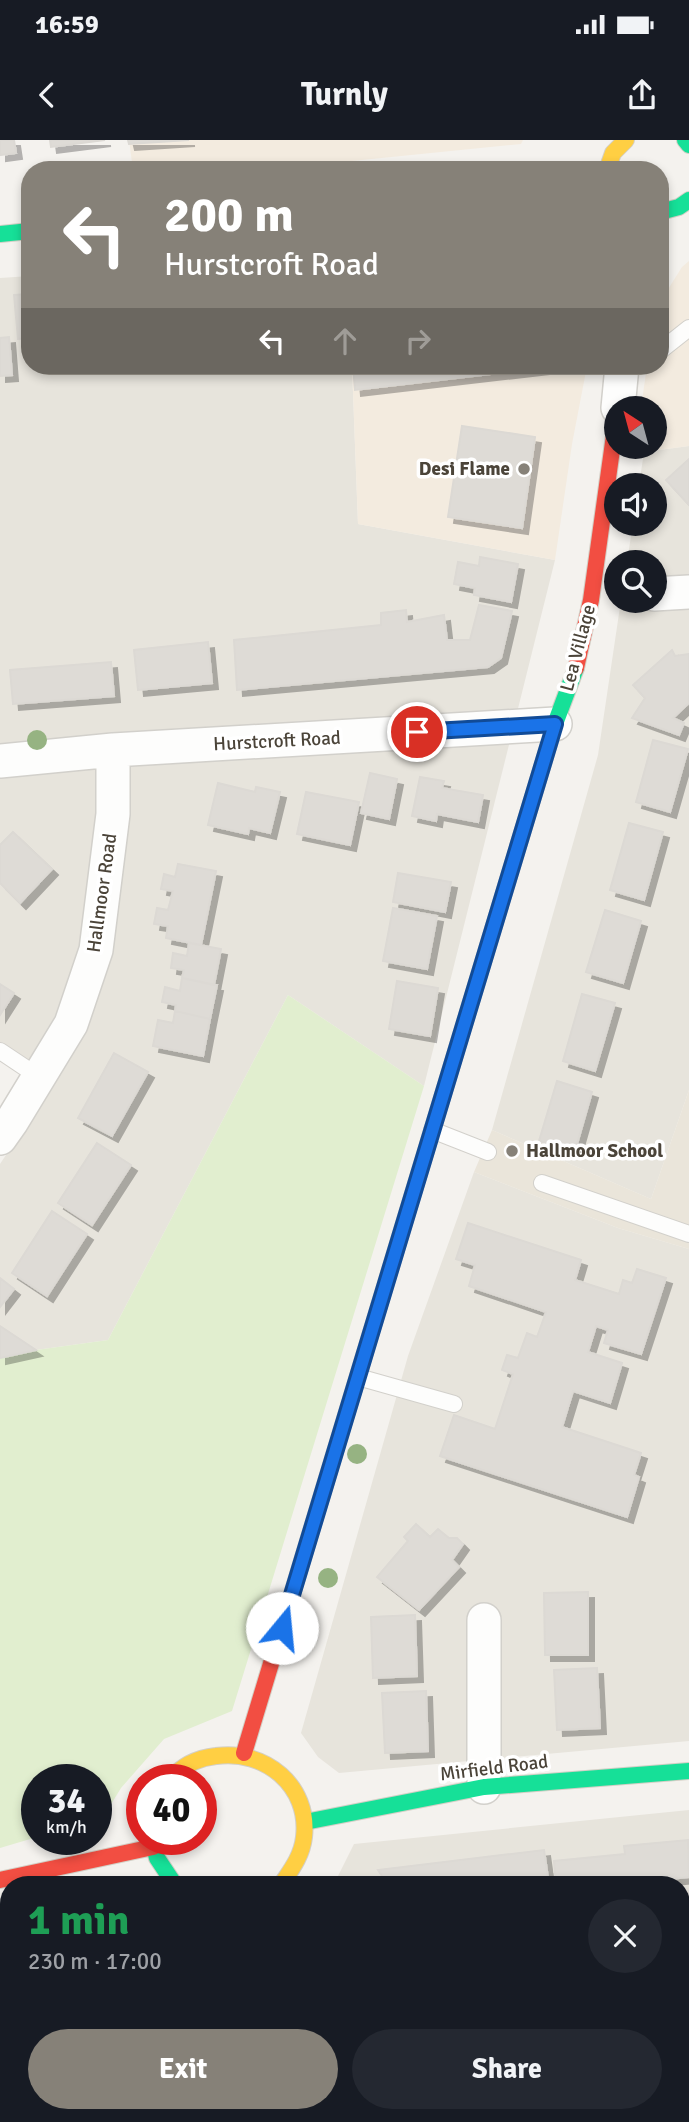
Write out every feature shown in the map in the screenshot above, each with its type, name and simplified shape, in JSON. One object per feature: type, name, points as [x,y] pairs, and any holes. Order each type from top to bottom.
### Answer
[{"type":"street","points":[[609,161],[619,144],[626,140]]},
{"type":"street","points":[[685,140],[689,145]]},
{"type":"street","points":[[669,210],[689,200]]},
{"type":"street","points":[[0,234],[21,232]]},
{"type":"street","name":"Lea Village","points":[[607,550],[613,459]]},
{"type":"street","points":[[667,593],[689,592]]},
{"type":"street","name":"Lea Village","points":[[244,1753],[555,724],[604,599]]},
{"type":"street","name":"Hurstcroft Road","points":[[0,761],[113,750],[555,724]]},
{"type":"street","name":"Hallmoor Road","points":[[0,1138],[71,1024],[96,950],[113,814],[113,750]]},
{"type":"street","points":[[484,1619],[484,1787]]},
{"type":"street","points":[[189,1764],[218,1752],[244,1753],[267,1762],[286,1778],[299,1798],[305,1822],[304,1844],[297,1865],[288,1876]]},
{"type":"street","name":"Mirfield Road","points":[[305,1822],[484,1787],[689,1771]]},
{"type":"street","points":[[17,1876],[126,1850]]},
{"type":"street","points":[[157,1855],[167,1876]]},
{"type":"lane","points":[[669,344],[689,328]]},
{"type":"lane","points":[[0,1051],[39,1077]]},
{"type":"lane","points":[[432,1130],[488,1153]]},
{"type":"lane","points":[[542,1183],[689,1234]]},
{"type":"lane","points":[[358,1377],[454,1404]]},
{"type":"shaded area","points":[[129,140],[523,140],[521,144],[352,161],[132,161]]},
{"type":"shaded area","points":[[689,261],[689,446],[667,449],[667,396],[643,396],[646,375],[669,375],[669,288]]},
{"type":"shaded area","points":[[21,277],[21,375],[352,375],[358,524],[555,560],[424,1086],[288,995],[108,1340],[0,1355],[0,1164],[58,1077],[0,1046],[0,278]]},
{"type":"shaded area","points":[[352,375],[585,375],[555,560],[358,524]]},
{"type":"shaded area","points":[[689,446],[689,1090],[651,1199],[492,1130],[598,755],[619,613],[667,613],[667,550],[629,550],[631,536],[667,536],[667,473],[641,473],[643,459],[667,459],[667,449]]},
{"type":"shaded area","name":"Hallmoor School","points":[[689,1090],[689,1249],[618,1228],[474,1172],[492,1130],[651,1199]]},
{"type":"shaded area","points":[[474,1172],[618,1228],[689,1249],[689,1741],[339,1773],[318,1757],[301,1733],[408,1356]]},
{"type":"shaded area","points":[[689,1810],[689,1876],[338,1876],[354,1844]]},
{"type":"green space","points":[[288,995],[424,1086],[232,1711],[164,1739],[142,1764],[126,1764],[126,1782],[112,1803],[112,1764],[21,1764],[21,1842],[0,1848],[0,1355],[108,1340]]},
{"type":"building","points":[[0,140],[14,140],[16,153],[0,155]]},
{"type":"building","points":[[50,140],[105,140],[51,147]]},
{"type":"building","points":[[128,140],[189,140],[129,144]]},
{"type":"building","points":[[14,295],[21,295],[21,339],[18,339]]},
{"type":"building","points":[[9,337],[12,375],[0,376],[0,338]]},
{"type":"building","points":[[354,375],[483,375],[355,390]]},
{"type":"building","points":[[462,426],[535,437],[522,528],[448,517]]},
{"type":"building","points":[[689,459],[689,505],[667,481]]},
{"type":"building","points":[[480,557],[518,564],[511,602],[474,595],[475,588],[454,584],[458,562],[479,566]]},
{"type":"building","points":[[479,605],[512,611],[501,658],[488,667],[237,690],[234,640],[381,625],[381,613],[406,610],[407,622],[444,615],[447,640],[470,640]]},
{"type":"building","points":[[208,642],[212,683],[138,690],[134,650]]},
{"type":"building","points":[[672,650],[675,656],[689,654],[689,703],[673,718],[684,723],[679,735],[632,718],[645,698],[633,685]]},
{"type":"building","points":[[111,662],[114,696],[13,704],[10,670]]},
{"type":"building","points":[[653,740],[688,749],[670,812],[636,802]]},
{"type":"building","points":[[370,773],[397,779],[389,819],[361,813]]},
{"type":"building","points":[[420,777],[444,781],[442,788],[483,795],[478,822],[437,814],[436,821],[412,816]]},
{"type":"building","points":[[218,783],[255,792],[256,787],[280,792],[270,833],[249,828],[248,834],[208,825]]},
{"type":"building","points":[[306,792],[359,802],[350,845],[297,834]]},
{"type":"building","points":[[629,823],[663,832],[644,900],[610,890]]},
{"type":"building","points":[[13,832],[52,869],[20,903],[0,883],[0,845]]},
{"type":"building","points":[[178,864],[216,871],[201,945],[166,938],[168,926],[154,924],[157,908],[168,910],[173,891],[161,889],[164,874],[175,877]]},
{"type":"building","points":[[398,873],[451,882],[445,912],[393,902]]},
{"type":"building","points":[[393,908],[437,916],[427,969],[383,961]]},
{"type":"building","points":[[605,910],[641,921],[623,983],[586,972]]},
{"type":"building","points":[[189,943],[221,949],[214,985],[182,978],[184,970],[171,968],[173,953],[187,956]]},
{"type":"building","points":[[182,978],[217,985],[210,1019],[175,1011],[176,1005],[162,1002],[165,987],[180,991]]},
{"type":"building","points":[[397,981],[438,988],[430,1036],[389,1029]]},
{"type":"building","points":[[0,984],[14,993],[0,1015]]},
{"type":"building","points":[[582,994],[615,1003],[595,1071],[563,1061]]},
{"type":"building","points":[[175,1011],[210,1019],[203,1056],[153,1046],[158,1020],[173,1023]]},
{"type":"building","points":[[114,1053],[148,1072],[112,1136],[78,1118]]},
{"type":"building","points":[[557,1081],[592,1092],[575,1151],[539,1141]]},
{"type":"building","points":[[97,1143],[131,1165],[92,1225],[58,1203]]},
{"type":"building","points":[[52,1211],[87,1234],[47,1296],[12,1273]]},
{"type":"building","points":[[468,1223],[581,1260],[575,1280],[619,1294],[623,1280],[632,1283],[637,1269],[666,1278],[641,1354],[604,1343],[608,1330],[596,1326],[588,1352],[622,1363],[610,1403],[573,1391],[562,1427],[641,1453],[634,1475],[639,1477],[627,1517],[440,1456],[454,1415],[495,1429],[513,1374],[502,1370],[507,1355],[518,1358],[527,1333],[537,1337],[546,1312],[469,1286],[475,1265],[456,1259]]},
{"type":"building","points":[[0,1278],[14,1289],[0,1307]]},
{"type":"building","points":[[0,1326],[36,1350],[0,1358]]},
{"type":"building","points":[[416,1524],[430,1537],[438,1529],[463,1544],[452,1560],[459,1567],[419,1610],[377,1577],[408,1541],[404,1537]]},
{"type":"building","points":[[588,1592],[588,1655],[545,1655],[544,1593]]},
{"type":"building","points":[[415,1615],[417,1676],[373,1678],[371,1617]]},
{"type":"building","points":[[597,1668],[600,1728],[557,1730],[554,1670]]},
{"type":"building","points":[[426,1691],[428,1751],[385,1753],[382,1693]]},
{"type":"building","points":[[688,1840],[689,1876],[555,1876],[554,1861],[625,1854],[624,1846]]},
{"type":"building","points":[[544,1850],[548,1876],[382,1876],[378,1870]]},
{"type":"traffic: fast","points":[[685,140],[689,145]]},
{"type":"traffic: fast","points":[[669,210],[689,200]]},
{"type":"traffic: fast","points":[[0,234],[21,232]]},
{"type":"traffic: fast","points":[[379,1306],[555,724],[576,668]]},
{"type":"traffic: fast","points":[[305,1822],[484,1787],[689,1771]]},
{"type":"traffic: fast","points":[[156,1855],[169,1876]]},
{"type":"traffic: slow","points":[[610,161],[613,153],[626,140]]},
{"type":"traffic: slow","points":[[189,1764],[203,1758],[234,1755],[267,1765],[292,1787],[300,1802],[304,1837],[296,1862],[287,1876]]},
{"type":"traffic: jam","points":[[576,668],[591,600],[611,459]]},
{"type":"traffic: jam","points":[[244,1753],[379,1306]]},
{"type":"traffic: jam","points":[[19,1876],[126,1853]]},
{"type":"place","name":"Desi Flame","points":[[524,469]]},
{"type":"place","name":"Hallmoor School","points":[[512,1151]]},
{"type":"route","points":[[282,1628],[555,724],[417,732]]}]
